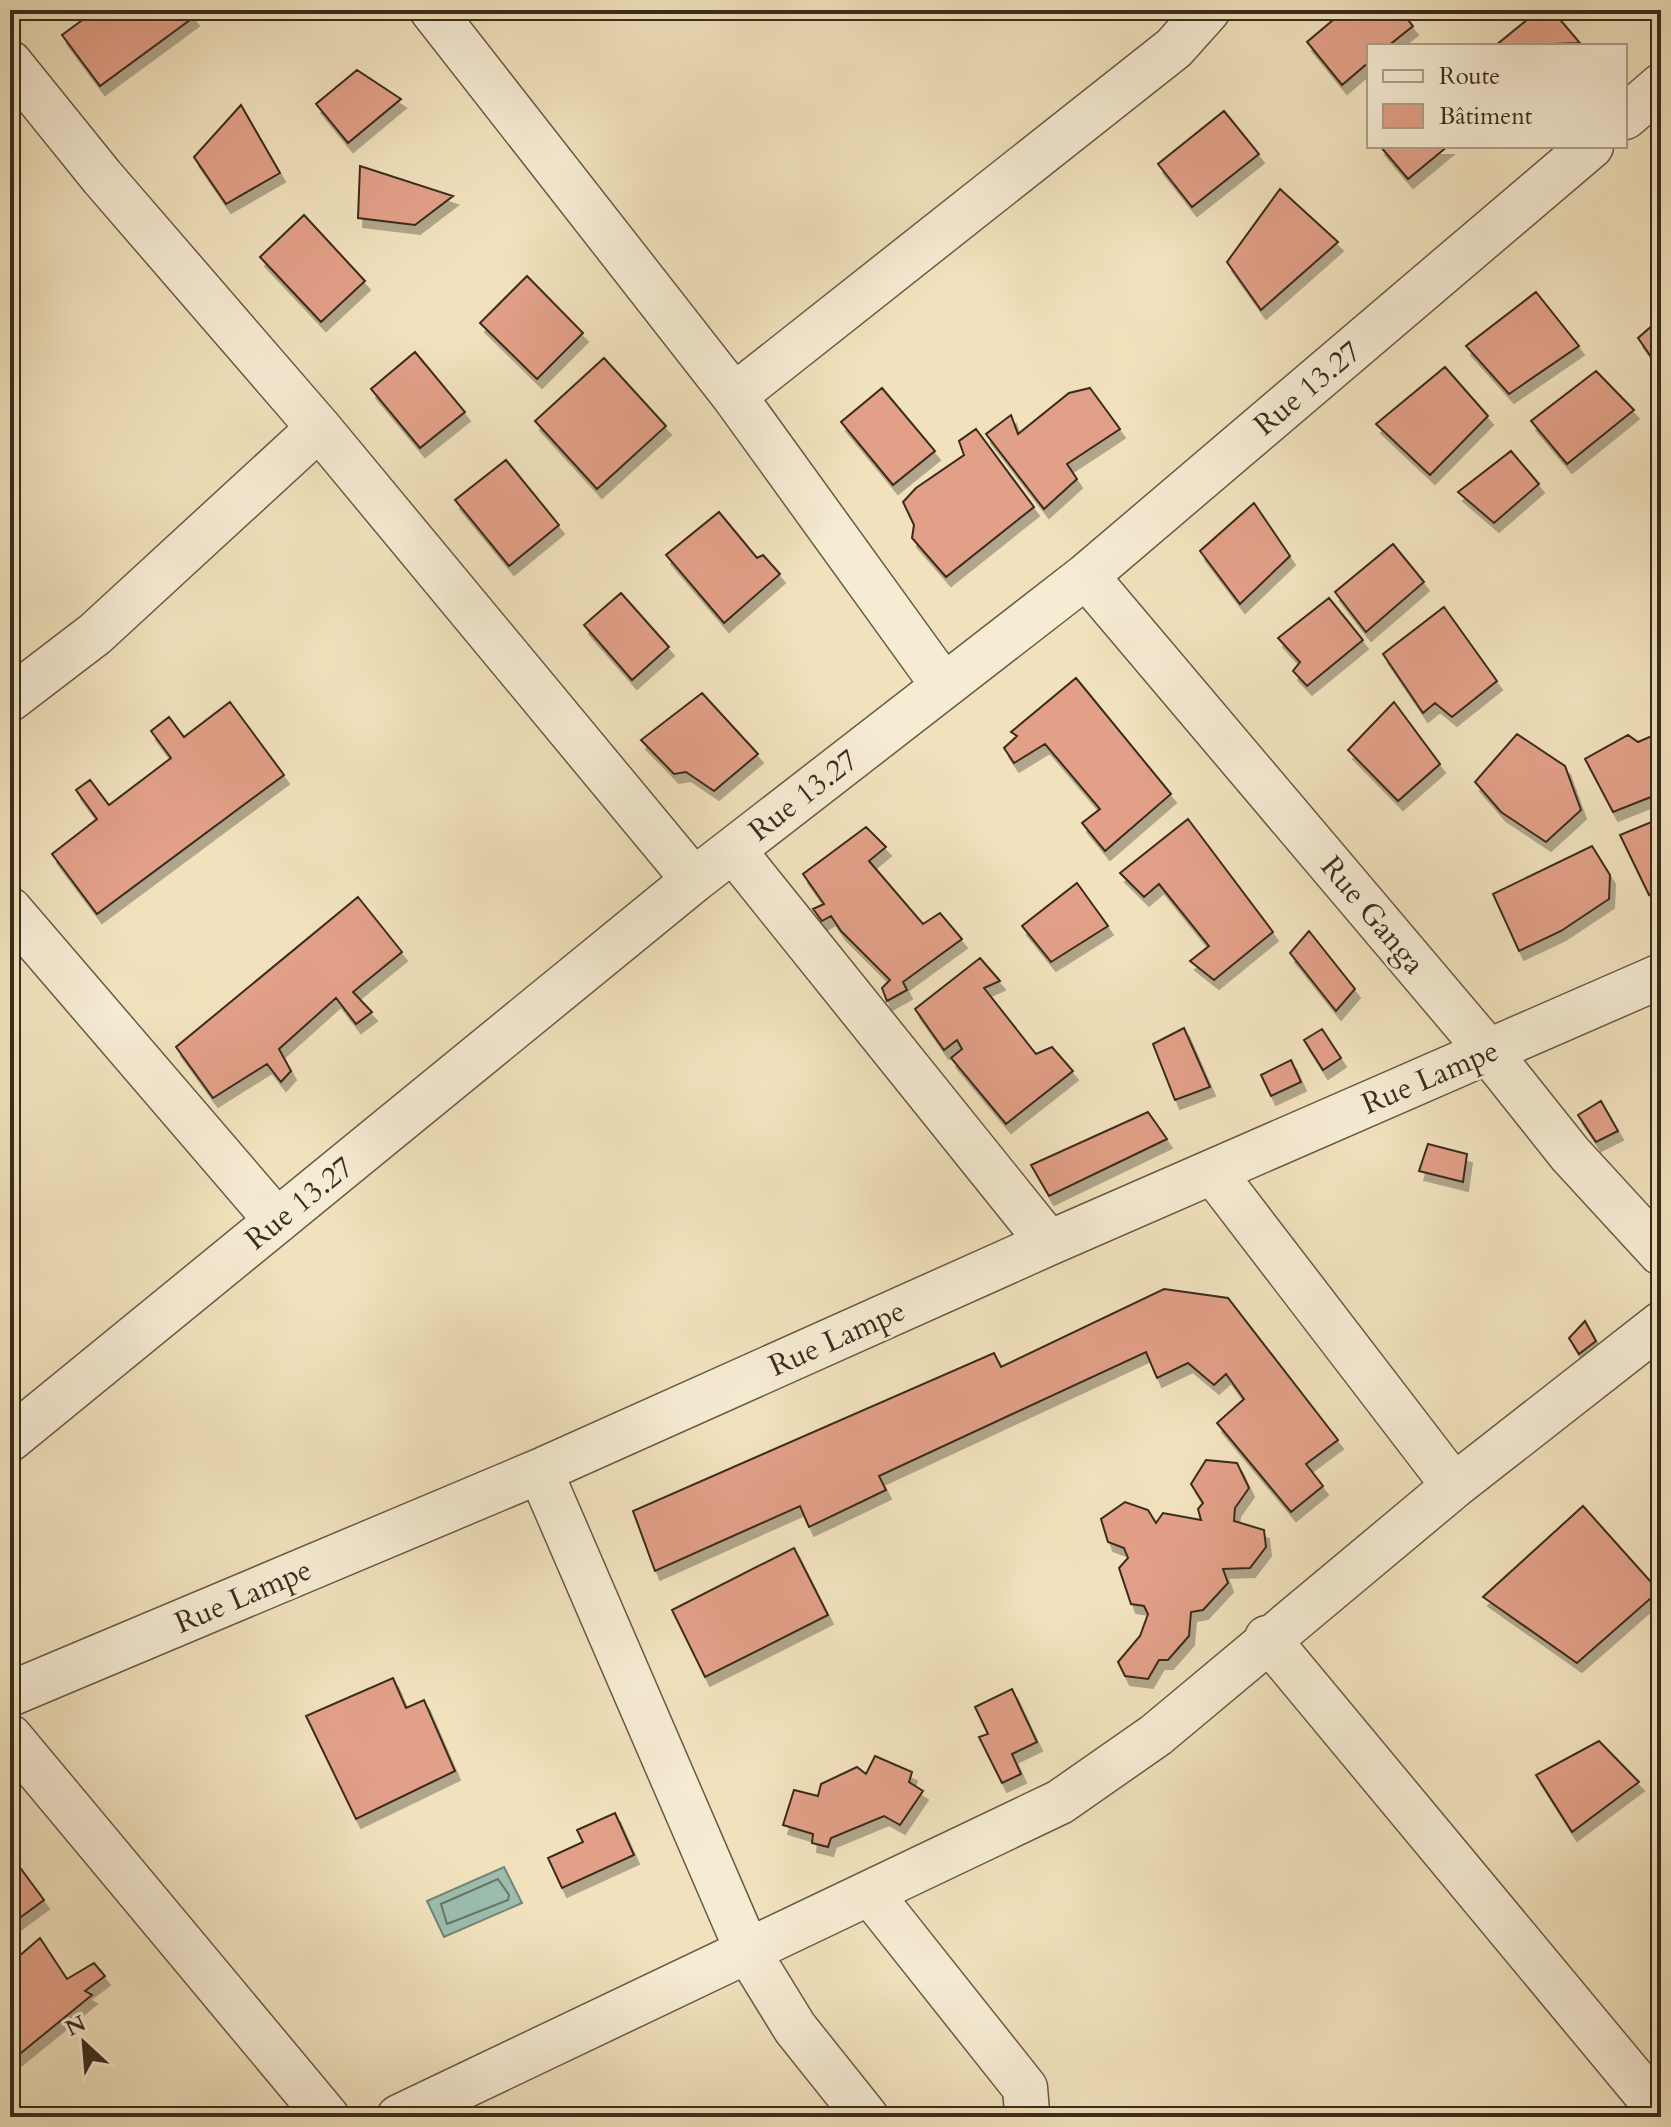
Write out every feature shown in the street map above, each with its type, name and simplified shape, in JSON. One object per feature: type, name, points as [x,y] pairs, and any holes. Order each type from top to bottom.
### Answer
[{"type":"street","points":[[432,10],[734,396],[943,685]]},
{"type":"street","points":[[734,396],[1174,48],[1208,10]]},
{"type":"street","points":[[10,63],[102,177],[319,428],[694,880]]},
{"type":"street","points":[[1627,115],[1661,86]]},
{"type":"street","name":"Rue 13.27","points":[[10,1439],[694,880],[1086,576],[1589,148]]},
{"type":"street","points":[[10,699],[95,634],[319,428]]},
{"type":"street","name":"Rue Ganga","points":[[1086,576],[1488,1051],[1570,1154],[1661,1253]]},
{"type":"street","points":[[733,850],[1049,1243]]},
{"type":"street","points":[[10,910],[277,1221]]},
{"type":"street","name":"Rue Lampe","points":[[10,1694],[540,1471],[1049,1243],[1661,976]]},
{"type":"street","points":[[1213,1172],[1454,1486]]},
{"type":"street","points":[[399,2117],[1060,1802],[1156,1735],[1267,1638],[1661,1324]]},
{"type":"street","points":[[540,1471],[747,1950],[795,2028],[866,2117]]},
{"type":"street","points":[[1267,1638],[1661,2112]]},
{"type":"street","points":[[10,1737],[327,2117]]},
{"type":"street","points":[[870,1893],[1025,2088],[1027,2112],[1023,2117]]},
{"type":"water","points":[[504,1867],[522,1903],[444,1937],[427,1901]]},
{"type":"building","points":[[96,10],[189,10],[194,17],[100,86],[62,35]]},
{"type":"building","points":[[1345,10],[1400,10],[1413,26],[1390,44],[1367,44],[1367,64],[1342,85],[1307,42]]},
{"type":"building","points":[[1539,10],[1552,10],[1580,43],[1552,44],[1497,44]]},
{"type":"building","points":[[357,70],[401,99],[348,143],[316,104]]},
{"type":"building","points":[[241,105],[280,173],[226,204],[194,157]]},
{"type":"building","points":[[1224,111],[1259,154],[1192,207],[1158,164]]},
{"type":"building","points":[[1382,148],[1446,148],[1408,179]]},
{"type":"building","points":[[360,166],[453,196],[415,225],[358,218]]},
{"type":"building","points":[[1280,189],[1338,242],[1261,310],[1227,262]]},
{"type":"building","points":[[304,215],[365,281],[321,322],[260,257]]},
{"type":"building","points":[[527,276],[583,333],[537,379],[480,323]]},
{"type":"building","points":[[1536,292],[1579,346],[1509,394],[1466,346]]},
{"type":"building","points":[[1661,318],[1661,371],[1638,338]]},
{"type":"building","points":[[415,352],[465,412],[420,448],[371,389]]},
{"type":"building","points":[[604,358],[666,426],[597,489],[535,421]]},
{"type":"building","points":[[1445,367],[1488,416],[1430,475],[1376,424]]},
{"type":"building","points":[[1596,371],[1634,410],[1567,464],[1531,421]]},
{"type":"building","points":[[882,388],[935,451],[893,485],[841,422]]},
{"type":"building","points":[[1090,388],[1120,429],[1067,464],[1077,479],[1044,509],[986,434],[1011,415],[1018,434],[1069,393]]},
{"type":"building","points":[[976,429],[1034,507],[946,577],[912,538],[914,525],[903,502],[916,488],[964,455],[959,441]]},
{"type":"building","points":[[1511,451],[1539,484],[1494,523],[1458,492]]},
{"type":"building","points":[[506,460],[559,525],[509,566],[455,500]]},
{"type":"building","points":[[1254,503],[1290,556],[1240,604],[1200,551]]},
{"type":"building","points":[[719,512],[757,558],[763,555],[780,574],[724,623],[666,555]]},
{"type":"building","points":[[1393,544],[1424,582],[1366,632],[1335,592]]},
{"type":"building","points":[[621,593],[669,647],[632,680],[584,625]]},
{"type":"building","points":[[1329,598],[1363,640],[1307,686],[1293,671],[1300,662],[1278,638]]},
{"type":"building","points":[[1444,607],[1497,681],[1452,717],[1435,703],[1423,713],[1383,654]]},
{"type":"building","points":[[1076,678],[1171,794],[1105,851],[1082,823],[1100,809],[1045,744],[1014,763],[1004,748],[1017,736],[1011,732]]},
{"type":"building","points":[[702,693],[758,754],[714,791],[686,772],[674,774],[641,740]]},
{"type":"building","points":[[230,702],[284,775],[97,914],[52,854],[97,819],[76,790],[90,780],[109,805],[171,758],[151,731],[169,717],[184,737]]},
{"type":"building","points":[[1394,702],[1440,764],[1398,801],[1348,750]]},
{"type":"building","points":[[1661,732],[1661,793],[1613,812],[1585,759],[1628,735],[1638,742]]},
{"type":"building","points":[[1517,734],[1565,766],[1581,810],[1546,842],[1501,812],[1475,782]]},
{"type":"building","points":[[1661,818],[1661,890],[1649,895],[1620,835]]},
{"type":"building","points":[[1188,819],[1273,932],[1214,980],[1190,961],[1209,946],[1159,884],[1144,897],[1120,873]]},
{"type":"building","points":[[866,827],[886,847],[869,861],[923,924],[940,913],[962,939],[903,982],[907,990],[887,1001],[882,988],[890,980],[841,931],[831,916],[822,921],[813,909],[824,904],[803,874]]},
{"type":"building","points":[[1592,846],[1610,875],[1609,899],[1561,931],[1519,951],[1493,894]]},
{"type":"building","points":[[1077,883],[1108,926],[1051,962],[1022,926]]},
{"type":"building","points":[[358,897],[402,952],[353,992],[372,1012],[356,1024],[336,998],[279,1049],[291,1071],[281,1082],[267,1064],[213,1098],[176,1047]]},
{"type":"building","points":[[1309,931],[1355,989],[1336,1011],[1290,953]]},
{"type":"building","points":[[980,958],[1000,981],[984,988],[1036,1054],[1052,1047],[1073,1071],[1006,1124],[951,1058],[962,1049],[957,1040],[944,1050],[915,1009]]},
{"type":"building","points":[[1184,1028],[1210,1087],[1175,1100],[1153,1044]]},
{"type":"building","points":[[1322,1029],[1341,1058],[1323,1070],[1304,1040]]},
{"type":"building","points":[[1291,1060],[1301,1082],[1271,1096],[1261,1075]]},
{"type":"building","points":[[1601,1101],[1618,1131],[1596,1142],[1578,1115]]},
{"type":"building","points":[[1148,1112],[1167,1139],[1049,1196],[1031,1165]]},
{"type":"building","points":[[1428,1144],[1467,1154],[1463,1182],[1419,1171]]},
{"type":"building","points":[[1164,1289],[1228,1298],[1338,1440],[1306,1464],[1323,1486],[1291,1512],[1217,1423],[1244,1399],[1226,1374],[1214,1385],[1188,1363],[1157,1378],[1146,1352],[879,1476],[886,1490],[809,1527],[800,1506],[655,1571],[633,1511],[994,1353],[1001,1367]]},
{"type":"building","points":[[1585,1321],[1596,1341],[1579,1354],[1569,1338]]},
{"type":"building","points":[[1206,1460],[1237,1463],[1249,1488],[1235,1508],[1234,1521],[1264,1530],[1266,1547],[1250,1568],[1223,1569],[1228,1583],[1203,1610],[1191,1612],[1189,1636],[1168,1660],[1159,1660],[1148,1679],[1125,1676],[1118,1662],[1140,1636],[1148,1614],[1144,1606],[1131,1604],[1119,1568],[1128,1558],[1124,1548],[1108,1542],[1101,1519],[1125,1502],[1148,1510],[1156,1523],[1163,1513],[1201,1520],[1198,1509],[1203,1503],[1191,1484]]},
{"type":"building","points":[[1583,1506],[1659,1591],[1577,1663],[1483,1597]]},
{"type":"building","points":[[794,1548],[828,1615],[705,1677],[672,1610]]},
{"type":"building","points":[[393,1678],[406,1708],[424,1700],[455,1771],[356,1819],[306,1716]]},
{"type":"building","points":[[1012,1689],[1037,1742],[1012,1754],[1021,1774],[1002,1783],[979,1737],[988,1734],[975,1707]]},
{"type":"building","points":[[1599,1741],[1639,1782],[1572,1832],[1536,1775]]},
{"type":"building","points":[[875,1756],[912,1772],[909,1782],[923,1791],[900,1825],[884,1816],[831,1838],[828,1847],[812,1843],[813,1834],[783,1825],[794,1790],[818,1796],[821,1784],[857,1767],[866,1774]]},
{"type":"building","points":[[615,1813],[634,1855],[562,1888],[548,1858],[583,1842],[577,1830]]},
{"type":"building","points":[[10,1854],[44,1900],[10,1925]]},
{"type":"building","points":[[40,1938],[67,1979],[94,1963],[105,1976],[85,1991],[92,1995],[10,2062],[10,1964]]}]
